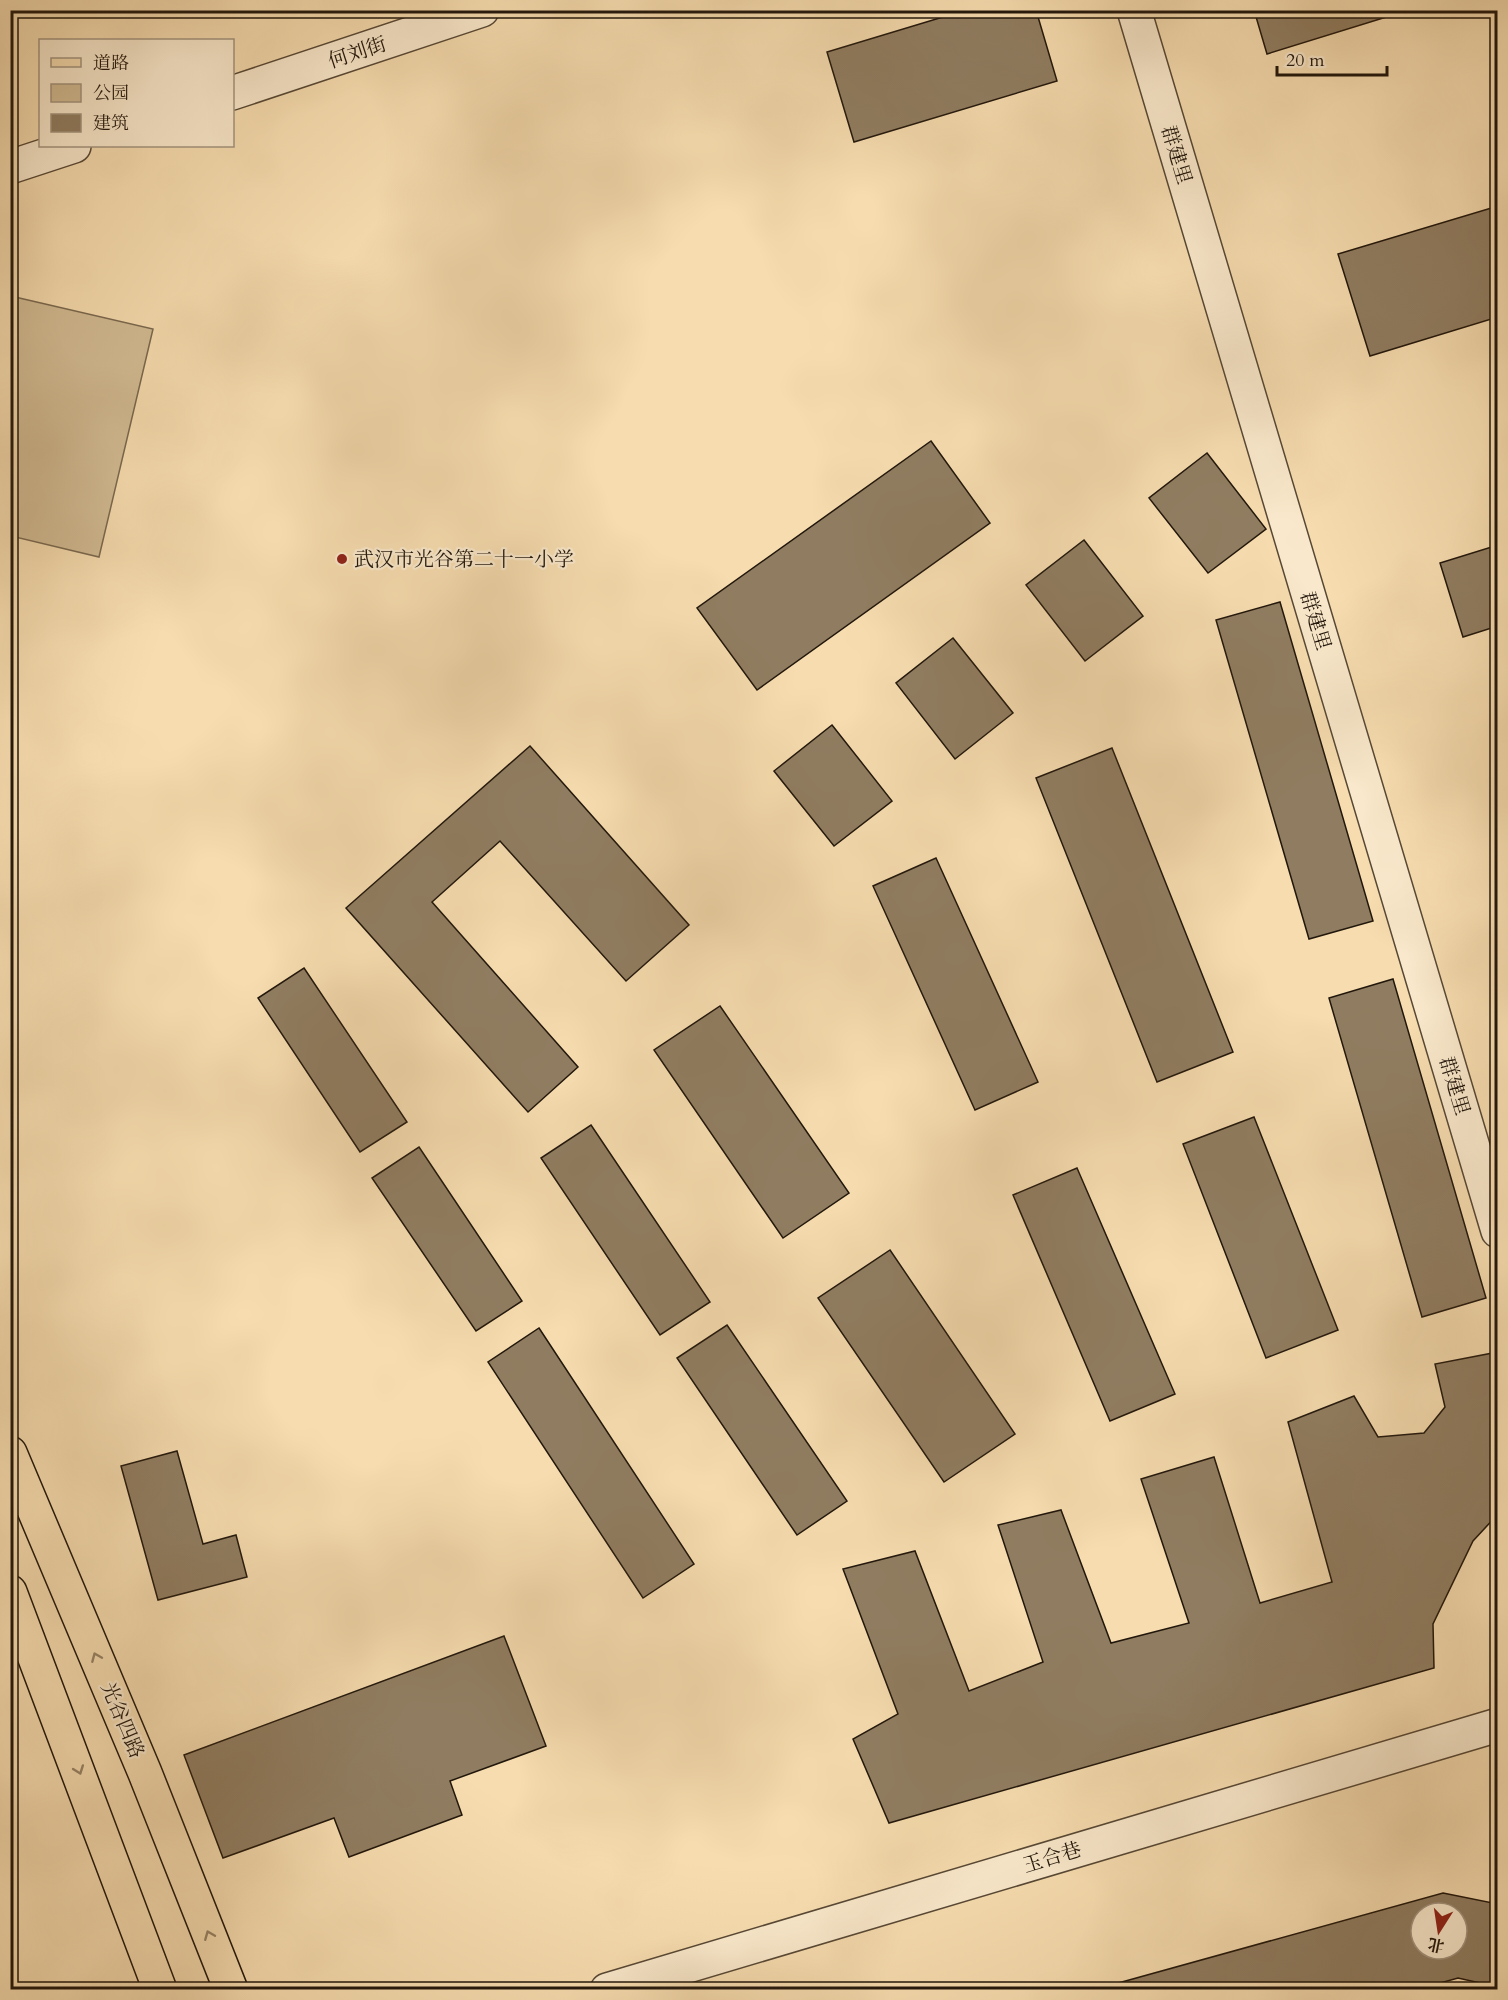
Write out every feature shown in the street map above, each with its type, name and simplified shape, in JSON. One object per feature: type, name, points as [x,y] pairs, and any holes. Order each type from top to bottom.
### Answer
[{"type":"main road","name":"光谷四路","points":[[10,1453],[145,1773],[231,1989]]},
{"type":"main road","points":[[10,1592],[159,1989]]},
{"type":"street","name":"何刘街","points":[[234,92],[482,10]]},
{"type":"street","name":"群建里","points":[[1134,10],[1497,1231]]},
{"type":"street","points":[[10,166],[71,147]]},
{"type":"street","name":"玉合巷","points":[[607,1989],[1497,1725]]},
{"type":"green space","points":[[15,297],[153,329],[99,557],[11,536],[10,317]]},
{"type":"building","points":[[966,10],[1036,10],[1057,81],[854,142],[827,52]]},
{"type":"building","points":[[1254,10],[1409,10],[1267,54]]},
{"type":"building","points":[[1498,206],[1498,317],[1370,356],[1338,254]]},
{"type":"building","points":[[931,441],[990,523],[757,690],[697,608]]},
{"type":"building","points":[[1207,453],[1266,529],[1208,573],[1149,498]]},
{"type":"building","points":[[1084,540],[1143,616],[1085,661],[1026,585]]},
{"type":"building","points":[[1498,545],[1498,626],[1463,637],[1440,563]]},
{"type":"building","points":[[1280,602],[1373,921],[1309,939],[1216,620]]},
{"type":"building","points":[[953,638],[1013,713],[955,759],[896,683]]},
{"type":"building","points":[[832,725],[892,801],[834,846],[774,771]]},
{"type":"building","points":[[530,746],[689,925],[626,981],[500,841],[432,902],[578,1067],[528,1112],[346,908]]},
{"type":"building","points":[[1112,748],[1233,1052],[1157,1082],[1036,778]]},
{"type":"building","points":[[936,858],[1038,1082],[975,1110],[873,886]]},
{"type":"building","points":[[304,968],[407,1122],[360,1152],[258,998]]},
{"type":"building","points":[[1393,979],[1486,1298],[1422,1317],[1329,998]]},
{"type":"building","points":[[720,1006],[849,1193],[783,1238],[654,1050]]},
{"type":"building","points":[[1254,1117],[1338,1330],[1266,1358],[1183,1144]]},
{"type":"building","points":[[591,1125],[710,1302],[660,1335],[541,1158]]},
{"type":"building","points":[[419,1147],[522,1301],[476,1331],[372,1178]]},
{"type":"building","points":[[1077,1168],[1175,1394],[1110,1421],[1013,1195]]},
{"type":"building","points":[[890,1250],[1015,1434],[944,1482],[818,1298]]},
{"type":"building","points":[[727,1325],[847,1501],[797,1535],[677,1358]]},
{"type":"building","points":[[539,1328],[694,1564],[643,1598],[488,1362]]},
{"type":"building","points":[[1498,1352],[1498,1514],[1473,1541],[1433,1624],[1434,1668],[889,1823],[853,1739],[898,1714],[843,1569],[915,1551],[969,1691],[1043,1662],[998,1525],[1061,1510],[1111,1643],[1189,1623],[1141,1479],[1214,1457],[1260,1603],[1332,1582],[1288,1422],[1354,1396],[1378,1437],[1424,1433],[1445,1407],[1435,1364]]},
{"type":"building","points":[[177,1451],[203,1544],[236,1535],[247,1577],[158,1600],[121,1466]]},
{"type":"building","points":[[504,1636],[546,1746],[450,1781],[462,1815],[349,1857],[334,1818],[223,1858],[184,1755]]},
{"type":"building","points":[[1443,1893],[1498,1904],[1498,1987],[1458,1978],[1415,1990],[1093,1990],[1409,1902],[1409,1961],[1469,1961],[1469,1901],[1414,1901]]},
{"type":"place","name":"武汉市光谷第二十一小学","points":[[342,559]]}]
